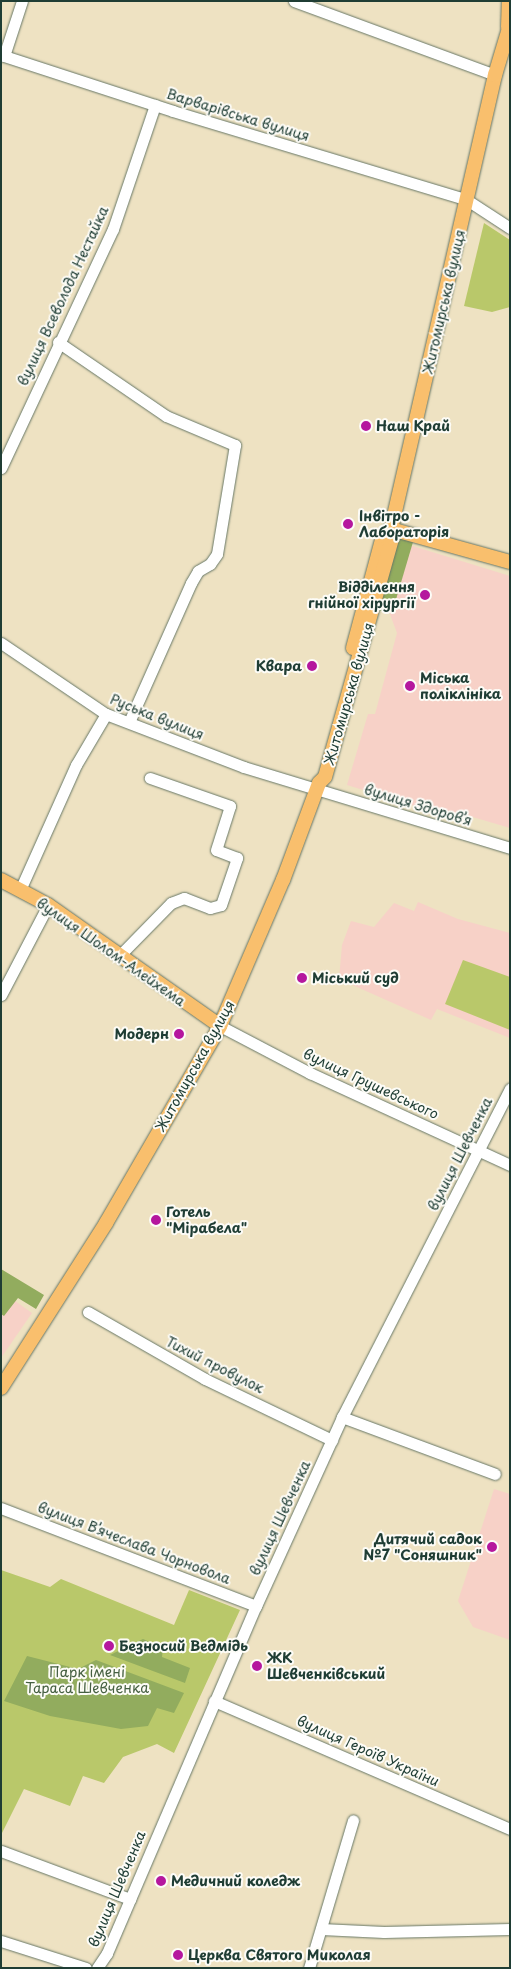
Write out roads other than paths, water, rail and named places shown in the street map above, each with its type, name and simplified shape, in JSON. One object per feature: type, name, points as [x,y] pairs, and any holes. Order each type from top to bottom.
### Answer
[{"type":"main road","name":"Житомирська вулиця","points":[[1,1388],[106,1223],[220,1026],[269,914],[318,786],[325,778],[392,538],[391,529],[495,75],[504,61],[509,26],[509,1]]},
{"type":"main road","points":[[391,529],[510,562]]},
{"type":"main road","name":"вулиця Шолом-Алейхема","points":[[1,880],[48,905],[220,1026]]},
{"type":"street","points":[[2,55],[22,1]]},
{"type":"street","points":[[294,1],[495,75]]},
{"type":"street","name":"Варварівська вулиця","points":[[2,55],[155,105],[467,200],[510,228]]},
{"type":"street","name":"вулиця Всеволода Нестайка","points":[[1,468],[58,342],[113,229],[155,105]]},
{"type":"street","points":[[58,342],[166,416],[236,445],[217,554],[210,564],[198,571],[191,583],[130,722]]},
{"type":"street","name":"Руська вулиця","points":[[1,644],[106,714],[244,767],[318,786]]},
{"type":"street","points":[[20,890],[76,765],[106,714]]},
{"type":"street","points":[[120,955],[171,903],[184,898],[210,908],[220,905],[237,858],[216,850],[230,806],[150,778]]},
{"type":"street","name":"вулиця Здоровʼя","points":[[318,786],[510,848]]},
{"type":"street","points":[[1,995],[48,905]]},
{"type":"street","name":"вулиця Грушевського","points":[[220,1026],[510,1165]]},
{"type":"street","name":"вулиця Шевченка","points":[[97,1968],[108,1953],[214,1701],[342,1417],[480,1152],[510,1089]]},
{"type":"street","name":"Тихий провулок","points":[[88,1312],[205,1379],[332,1440]]},
{"type":"street","points":[[342,1417],[496,1474]]},
{"type":"street","name":"вулиця Вʼячеслава Чорновола","points":[[1,1508],[256,1606]]},
{"type":"street","name":"вулиця Героїв України","points":[[214,1701],[510,1829]]},
{"type":"street","points":[[309,1968],[354,1820]]},
{"type":"street","points":[[1,1851],[130,1899]]},
{"type":"street","points":[[321,1930],[384,1932],[510,1929]]},
{"type":"street","points":[[1,1941],[86,1968]]},
{"type":"place","name":"Наш Край","points":[[366,426]]},
{"type":"place","name":"Інвітро - Лабораторія","points":[[348,524]]},
{"type":"place","name":"Відділення гнійної хірургії","points":[[425,595]]},
{"type":"place","name":"Квара","points":[[312,666]]},
{"type":"place","name":"Міська поліклініка","points":[[410,686]]},
{"type":"place","name":"Міський суд","points":[[302,978]]},
{"type":"place","name":"Модерн","points":[[179,1034]]},
{"type":"place","name":"Готель \"Мірабела\"","points":[[156,1220]]},
{"type":"place","name":"Дитячий садок №7 \"Соняшник\"","points":[[492,1547]]},
{"type":"place","name":"Безносий Ведмідь","points":[[109,1646]]},
{"type":"place","name":"ЖК Шевченківський","points":[[257,1666]]},
{"type":"place","name":"Медичний коледж","points":[[161,1881]]},
{"type":"place","name":"Церква Святого Миколая","points":[[178,1955]]},
{"type":"park label","name":"Парк імені Тараса Шевченка","points":[[87,1680]]}]
